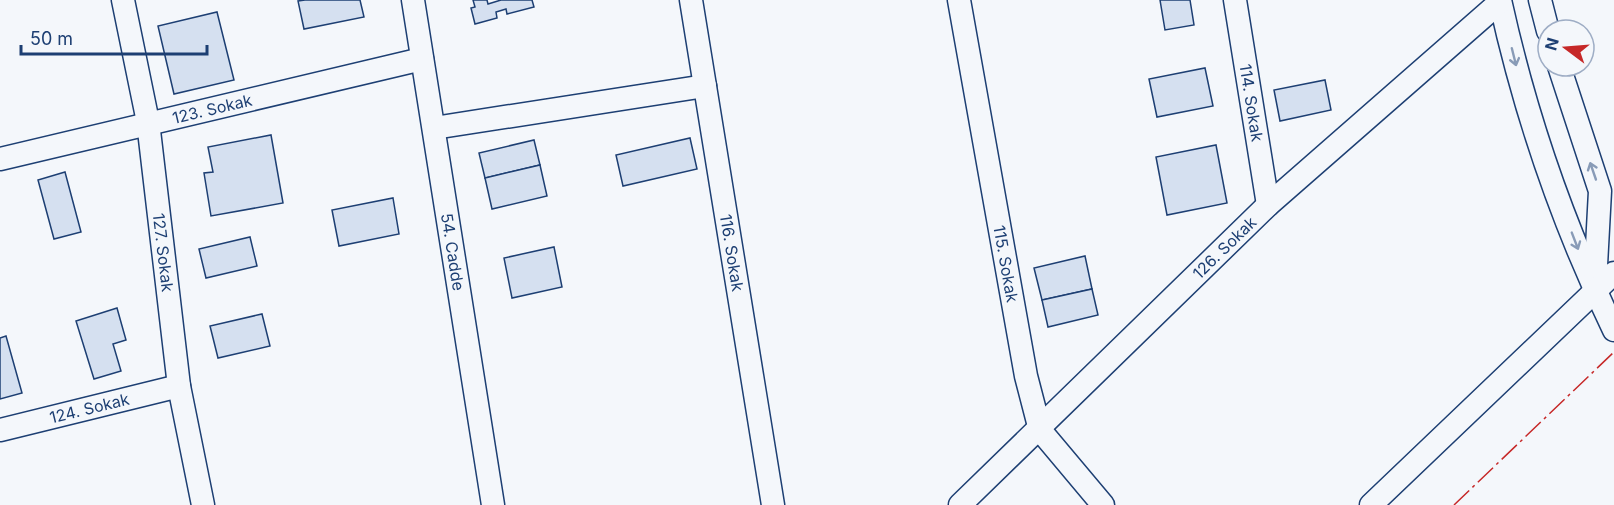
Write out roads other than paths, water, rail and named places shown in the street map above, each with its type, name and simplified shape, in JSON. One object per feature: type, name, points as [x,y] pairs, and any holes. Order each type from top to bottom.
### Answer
[{"type":"street","name":"127. Sokak","points":[[123,0],[148,122],[178,386],[203,505]]},
{"type":"street","name":"54. Cadde","points":[[413,0],[493,505]]},
{"type":"street","name":"116. Sokak","points":[[691,0],[773,505]]},
{"type":"street","name":"115. Sokak","points":[[959,0],[1026,376],[1040,430],[1103,505]]},
{"type":"street","name":"114. Sokak","points":[[1235,0],[1268,206]]},
{"type":"street","points":[[1540,0],[1545,18]]},
{"type":"street","points":[[1500,1],[1536,141],[1595,291],[1614,330]]},
{"type":"street","name":"126. Sokak","points":[[960,505],[1040,430],[1268,206],[1500,1]]},
{"type":"street","name":"123. Sokak","points":[[0,159],[148,122],[422,59]]},
{"type":"street","points":[[1563,78],[1600,191],[1595,291]]},
{"type":"street","points":[[434,128],[705,86]]},
{"type":"street","points":[[1371,505],[1614,273]]},
{"type":"street","name":"124. Sokak","points":[[0,430],[178,386]]}]
